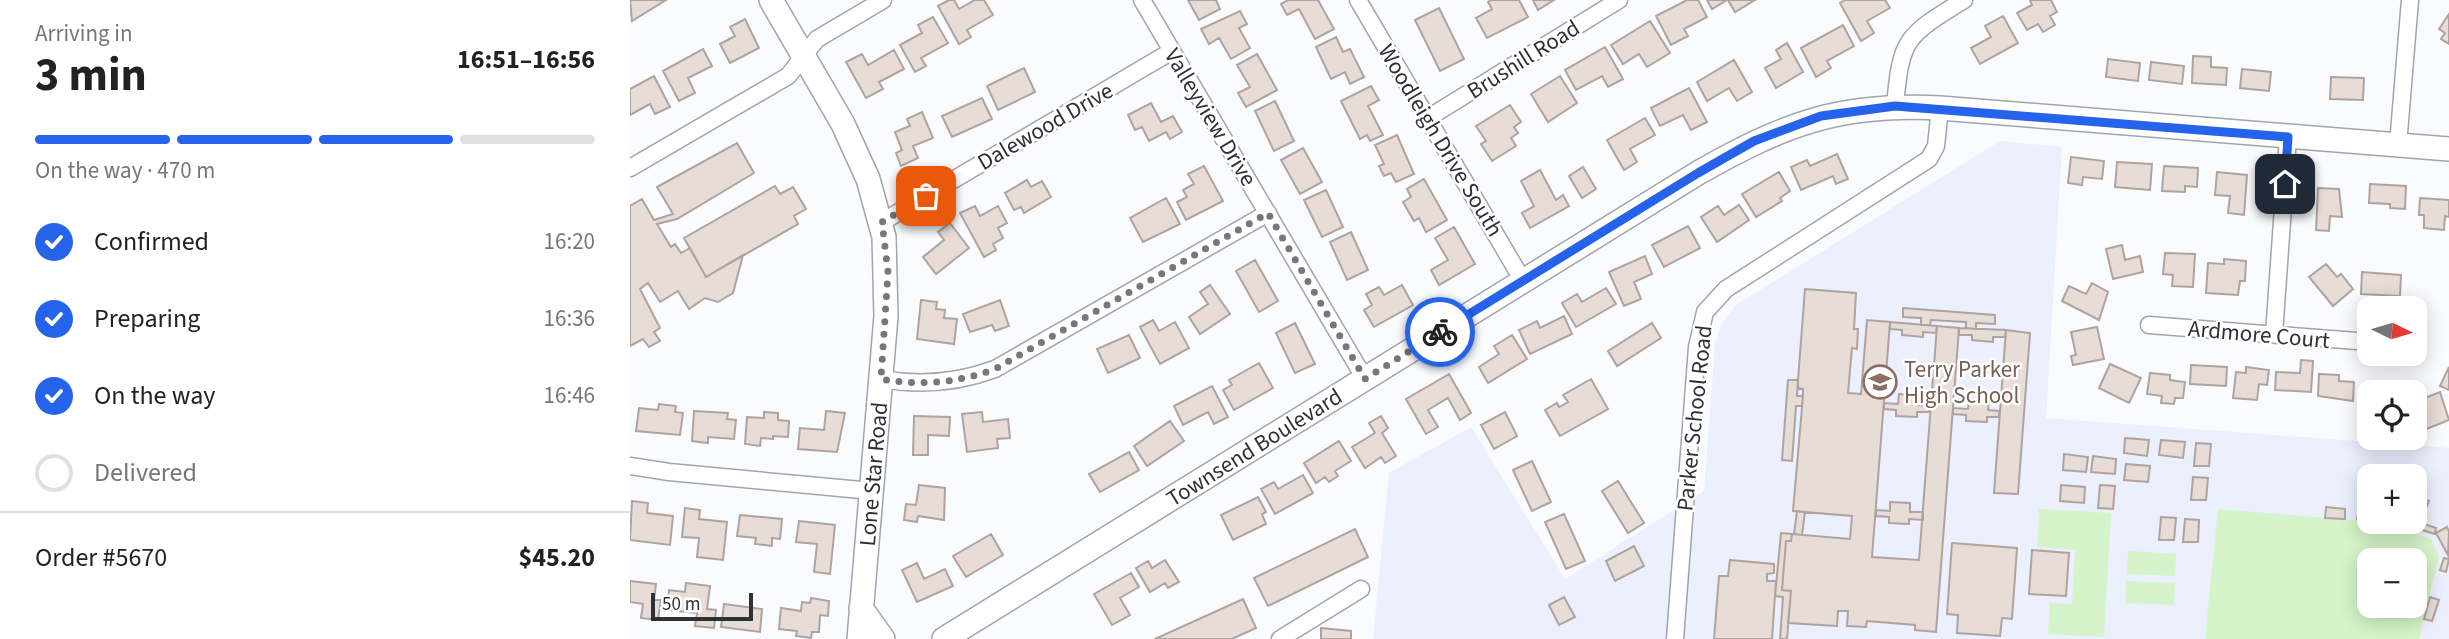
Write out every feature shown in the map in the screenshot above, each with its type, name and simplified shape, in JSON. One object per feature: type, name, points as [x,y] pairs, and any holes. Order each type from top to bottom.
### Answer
[{"type":"street","name":"Lone Star Road","points":[[771,0],[844,124],[868,178],[882,222],[888,272],[859,639]]},
{"type":"street","points":[[630,168],[788,76],[817,39],[883,0]]},
{"type":"street","name":"Valleyview Drive","points":[[1142,0],[1365,379]]},
{"type":"street","name":"Woodleigh Drive South","points":[[1358,0],[1523,281]]},
{"type":"street","name":"Brushill Road","points":[[1428,118],[1619,0]]},
{"type":"street","points":[[1895,106],[1903,48],[1923,25],[1964,0]]},
{"type":"street","points":[[2398,145],[2410,0]]},
{"type":"street","name":"Dalewood Drive","points":[[882,222],[1172,51]]},
{"type":"street","name":"Townsend Boulevard","points":[[944,639],[1754,141],[1821,116],[1895,106],[1940,108],[2449,149]]},
{"type":"street","name":"Parker School Road","points":[[1675,639],[1697,347],[1705,312],[1726,289],[1929,159],[1938,133],[1940,108]]},
{"type":"street","points":[[2274,334],[2288,137]]},
{"type":"street","points":[[881,379],[943,383],[969,379],[995,369],[1268,213]]},
{"type":"street","name":"Ardmore Court","points":[[2149,325],[2357,341]]},
{"type":"street","points":[[630,466],[872,491]]},
{"type":"street","points":[[1288,636],[1361,589]]},
{"type":"street","points":[[861,608],[883,639]]},
{"type":"shaded area","name":"Terry Parker High School","points":[[2000,141],[2062,147],[2046,418],[2357,441],[2357,450],[2427,450],[2427,446],[2449,448],[2449,639],[1373,639],[1389,473],[1471,427],[1565,579],[1704,491],[1715,344],[1722,323],[1736,305]]},
{"type":"green space","points":[[2039,509],[2111,513],[2104,637],[2048,634],[2050,603],[2072,604],[2075,550],[2037,547]]},
{"type":"green space","points":[[2218,509],[2357,520],[2357,534],[2416,534],[2431,539],[2439,557],[2427,606],[2427,548],[2357,548],[2357,618],[2424,618],[2419,639],[2205,639]]},
{"type":"green space","points":[[2128,551],[2176,554],[2175,576],[2127,574]]},
{"type":"green space","points":[[2126,581],[2175,583],[2174,605],[2125,603]]},
{"type":"building","points":[[630,0],[666,0],[632,21]]},
{"type":"building","points":[[954,0],[959,9],[975,0],[984,0],[993,15],[967,30],[971,37],[959,44],[938,6]]},
{"type":"building","points":[[1188,0],[1216,0],[1220,9],[1199,20]]},
{"type":"building","points":[[1288,0],[1318,0],[1334,29],[1315,39],[1299,9],[1287,15],[1281,4]]},
{"type":"building","points":[[1519,0],[1528,17],[1487,38],[1476,18],[1492,9],[1488,2]]},
{"type":"building","points":[[1533,0],[1554,0],[1538,10]]},
{"type":"building","points":[[1687,0],[1698,0],[1707,17],[1684,29],[1688,36],[1671,45],[1656,16]]},
{"type":"building","points":[[1707,0],[1727,0],[1712,9]]},
{"type":"building","points":[[1728,0],[1755,0],[1735,12]]},
{"type":"building","points":[[1845,0],[1885,0],[1890,8],[1867,21],[1874,33],[1861,41],[1840,3]]},
{"type":"building","points":[[2030,0],[2051,0],[2057,12],[2050,16],[2055,25],[2043,32],[2038,24],[2027,30],[2017,13],[2032,5]]},
{"type":"building","points":[[1439,8],[1464,59],[1440,71],[1415,20]]},
{"type":"building","points":[[1240,11],[1247,24],[1239,28],[1250,48],[1231,59],[1219,38],[1209,44],[1201,29]]},
{"type":"building","points":[[2449,14],[2449,44],[2441,39],[2445,33],[2439,29]]},
{"type":"building","points":[[2003,16],[2018,43],[1980,64],[1971,48],[1991,37],[1985,26]]},
{"type":"building","points":[[933,17],[948,43],[921,58],[926,66],[915,72],[900,45],[922,33],[918,25]]},
{"type":"building","points":[[745,19],[759,48],[730,63],[720,44],[735,36],[730,27]]},
{"type":"building","points":[[1650,21],[1670,53],[1647,67],[1639,54],[1623,64],[1611,45]]},
{"type":"building","points":[[1843,25],[1854,46],[1827,61],[1831,68],[1816,77],[1801,48]]},
{"type":"building","points":[[1336,37],[1343,52],[1350,49],[1364,77],[1350,84],[1345,72],[1331,79],[1316,47]]},
{"type":"building","points":[[1787,43],[1803,72],[1776,88],[1765,68],[1781,59],[1776,50]]},
{"type":"building","points":[[1605,47],[1623,79],[1608,87],[1602,76],[1576,90],[1565,70]]},
{"type":"building","points":[[703,49],[712,66],[688,78],[695,93],[679,101],[663,71]]},
{"type":"building","points":[[894,50],[904,69],[879,82],[883,89],[866,98],[846,62],[862,54],[868,65]]},
{"type":"building","points":[[1257,54],[1277,90],[1246,107],[1238,93],[1250,87],[1237,65]]},
{"type":"building","points":[[2193,56],[2211,57],[2211,67],[2227,68],[2226,85],[2192,83]]},
{"type":"building","points":[[2108,59],[2140,63],[2138,81],[2106,77]]},
{"type":"building","points":[[1734,60],[1752,92],[1737,101],[1729,88],[1707,101],[1697,82]]},
{"type":"building","points":[[2151,62],[2184,66],[2182,84],[2149,80]]},
{"type":"building","points":[[1024,68],[1035,92],[998,110],[987,86]]},
{"type":"building","points":[[2242,69],[2271,72],[2269,91],[2240,88]]},
{"type":"building","points":[[654,76],[670,107],[655,114],[650,104],[630,115],[630,89]]},
{"type":"building","points":[[1560,76],[1577,103],[1548,122],[1531,94]]},
{"type":"building","points":[[2331,77],[2364,78],[2363,100],[2330,99]]},
{"type":"building","points":[[1371,86],[1379,100],[1368,106],[1383,135],[1370,141],[1367,135],[1360,139],[1341,101]]},
{"type":"building","points":[[1689,88],[1707,122],[1691,130],[1683,115],[1660,126],[1651,108]]},
{"type":"building","points":[[982,98],[992,119],[952,137],[942,116]]},
{"type":"building","points":[[1275,101],[1294,141],[1274,151],[1255,111]]},
{"type":"building","points":[[1151,103],[1161,122],[1173,116],[1182,132],[1170,139],[1166,132],[1149,141],[1142,127],[1135,130],[1128,115]]},
{"type":"building","points":[[1510,105],[1521,122],[1514,127],[1518,133],[1511,138],[1516,146],[1492,161],[1481,144],[1486,141],[1476,126]]},
{"type":"building","points":[[922,112],[933,138],[913,146],[918,158],[901,166],[896,153],[902,150],[895,132],[910,126],[907,119]]},
{"type":"building","points":[[1645,118],[1655,135],[1630,149],[1637,162],[1624,170],[1607,140]]},
{"type":"building","points":[[1397,135],[1414,174],[1396,182],[1391,173],[1384,176],[1379,166],[1384,164],[1375,145]]},
{"type":"building","points":[[737,143],[754,173],[677,219],[657,224],[671,247],[675,244],[681,253],[690,248],[706,277],[743,255],[733,293],[718,302],[705,298],[689,309],[678,291],[660,302],[648,283],[640,289],[660,328],[654,332],[660,341],[649,347],[643,339],[630,346],[630,206],[642,199],[654,220],[673,214],[657,187]]},
{"type":"building","points":[[1303,148],[1322,182],[1300,194],[1281,160]]},
{"type":"building","points":[[1837,154],[1848,179],[1836,184],[1833,176],[1801,190],[1791,167],[1807,160],[1810,166]]},
{"type":"building","points":[[2071,157],[2104,161],[2102,179],[2083,177],[2082,185],[2068,183]]},
{"type":"building","points":[[2117,162],[2152,164],[2150,190],[2115,187]]},
{"type":"building","points":[[1204,166],[1223,201],[1186,220],[1177,202],[1187,197],[1183,190],[1194,184],[1188,174]]},
{"type":"building","points":[[2164,166],[2198,168],[2197,187],[2185,186],[2185,192],[2162,191]]},
{"type":"building","points":[[1583,167],[1596,189],[1582,198],[1569,176]]},
{"type":"building","points":[[1540,170],[1556,200],[1563,195],[1569,206],[1530,228],[1522,213],[1534,206],[1521,181]]},
{"type":"building","points":[[1779,172],[1790,191],[1780,198],[1782,201],[1756,217],[1742,194]]},
{"type":"building","points":[[2217,172],[2247,175],[2244,215],[2228,213],[2230,196],[2215,195]]},
{"type":"building","points":[[1424,179],[1447,220],[1426,232],[1419,218],[1414,221],[1403,202],[1411,197],[1407,189]]},
{"type":"building","points":[[1027,180],[1031,187],[1042,181],[1051,197],[1024,213],[1021,207],[1014,210],[1005,193]]},
{"type":"building","points":[[2370,184],[2406,186],[2405,209],[2390,208],[2390,204],[2369,203]]},
{"type":"building","points":[[775,186],[780,194],[793,187],[806,209],[794,216],[798,224],[706,277],[684,238]]},
{"type":"building","points":[[2318,188],[2339,189],[2342,217],[2330,216],[2329,231],[2316,230]]},
{"type":"building","points":[[1326,190],[1343,227],[1322,237],[1304,200]]},
{"type":"building","points":[[1166,198],[1180,224],[1143,242],[1130,218]]},
{"type":"building","points":[[2420,198],[2449,200],[2449,217],[2445,216],[2444,230],[2424,228],[2424,215],[2419,215]]},
{"type":"building","points":[[1739,205],[1749,220],[1717,242],[1701,217],[1718,206],[1724,215]]},
{"type":"building","points":[[975,206],[980,216],[998,206],[1007,223],[998,228],[1003,238],[993,244],[996,250],[984,257],[960,213]]},
{"type":"building","points":[[950,223],[969,248],[936,274],[923,257],[944,240],[938,232]]},
{"type":"building","points":[[1688,226],[1700,248],[1664,267],[1652,245]]},
{"type":"building","points":[[1454,227],[1475,264],[1439,285],[1431,270],[1448,260],[1435,238]]},
{"type":"building","points":[[1351,232],[1368,270],[1347,280],[1330,242]]},
{"type":"building","points":[[2122,245],[2125,260],[2140,256],[2143,272],[2113,279],[2106,249]]},
{"type":"building","points":[[2165,253],[2195,254],[2193,287],[2172,286],[2173,275],[2163,274]]},
{"type":"building","points":[[1645,256],[1652,274],[1634,282],[1641,299],[1624,306],[1609,272]]},
{"type":"building","points":[[2224,259],[2246,261],[2245,281],[2240,281],[2238,295],[2206,293],[2208,263],[2224,264]]},
{"type":"building","points":[[1255,260],[1278,301],[1259,312],[1236,271]]},
{"type":"building","points":[[2326,264],[2337,277],[2341,274],[2353,289],[2333,306],[2309,277]]},
{"type":"building","points":[[2362,272],[2401,275],[2400,296],[2361,294]]},
{"type":"building","points":[[2092,283],[2108,292],[2099,320],[2062,301],[2069,286],[2086,294]]},
{"type":"building","points":[[1210,285],[1230,314],[1200,334],[1189,317],[1208,304],[1200,292]]},
{"type":"building","points":[[1402,285],[1413,305],[1374,327],[1364,310],[1372,305],[1366,294],[1379,287],[1384,295]]},
{"type":"building","points":[[1606,288],[1616,304],[1576,327],[1562,303],[1577,294],[1582,302]]},
{"type":"building","points":[[1805,289],[1856,293],[1854,329],[1858,329],[1857,349],[1852,348],[1848,393],[1861,394],[1867,320],[1890,322],[1872,557],[1919,560],[1937,326],[1959,328],[1936,632],[1915,630],[1915,625],[1867,621],[1866,627],[1847,626],[1848,611],[1838,611],[1837,626],[1788,623],[1791,591],[1782,590],[1786,541],[1791,541],[1792,534],[1850,539],[1852,516],[1793,511],[1803,396],[1803,389],[1798,388],[1798,380]]},
{"type":"building","points":[[921,300],[937,302],[936,309],[945,310],[944,318],[957,319],[954,344],[917,339]]},
{"type":"building","points":[[1000,300],[1009,326],[995,331],[992,325],[970,332],[963,314]]},
{"type":"building","points":[[1903,308],[1995,315],[1995,324],[1976,323],[1976,329],[1966,328],[1966,322],[1931,320],[1930,325],[1921,325],[1921,318],[1903,317]]},
{"type":"building","points":[[1564,316],[1572,334],[1530,354],[1519,330],[1537,321],[1540,328]]},
{"type":"building","points":[[1153,320],[1159,331],[1175,322],[1189,348],[1160,364],[1140,327]]},
{"type":"building","points":[[1890,322],[1937,326],[1936,333],[1923,332],[1923,337],[1902,335],[1902,330],[1890,329]]},
{"type":"building","points":[[1295,323],[1315,364],[1295,373],[1276,333]]},
{"type":"building","points":[[1652,323],[1661,338],[1617,366],[1608,351]]},
{"type":"building","points":[[2097,327],[2104,359],[2073,365],[2071,356],[2076,355],[2071,332]]},
{"type":"building","points":[[1959,328],[2006,330],[2005,337],[1993,337],[1993,342],[1972,340],[1972,335],[1959,335]]},
{"type":"building","points":[[2006,330],[2030,333],[2018,494],[1994,493]]},
{"type":"building","points":[[1129,335],[1140,358],[1108,373],[1097,349]]},
{"type":"building","points":[[1512,335],[1527,359],[1488,383],[1479,367],[1499,354],[1494,346]]},
{"type":"building","points":[[2301,360],[2313,361],[2311,392],[2275,390],[2276,372],[2300,373]]},
{"type":"building","points":[[1259,363],[1273,388],[1234,410],[1223,390],[1232,385],[1229,380]]},
{"type":"building","points":[[2110,364],[2141,378],[2129,403],[2099,388]]},
{"type":"building","points":[[2191,365],[2227,367],[2226,386],[2190,384]]},
{"type":"building","points":[[2246,367],[2269,370],[2267,385],[2259,384],[2257,400],[2233,398],[2236,372],[2246,373]]},
{"type":"building","points":[[2449,367],[2449,390],[2440,386]]},
{"type":"building","points":[[2150,373],[2170,375],[2170,380],[2185,382],[2183,398],[2175,398],[2174,404],[2161,403],[2162,396],[2147,394]]},
{"type":"building","points":[[1449,374],[1471,413],[1460,420],[1448,398],[1428,410],[1438,427],[1426,434],[1406,399]]},
{"type":"building","points":[[2319,374],[2339,375],[2339,381],[2354,382],[2353,401],[2318,396]]},
{"type":"building","points":[[1591,379],[1608,409],[1560,436],[1545,410],[1557,403],[1559,407],[1568,402],[1563,395]]},
{"type":"building","points":[[1788,380],[1798,380],[1797,396],[1803,396],[1802,406],[1796,406],[1792,461],[1782,460]]},
{"type":"building","points":[[1212,386],[1228,417],[1214,424],[1208,412],[1183,425],[1174,406]]},
{"type":"building","points":[[2440,392],[2449,420],[2427,429],[2427,397]]},
{"type":"building","points":[[1899,394],[1918,396],[1918,405],[1929,406],[1929,412],[1917,412],[1917,417],[1896,416],[1896,410],[1884,409],[1884,403],[1898,404]]},
{"type":"building","points":[[1969,399],[1989,401],[1988,410],[1999,411],[1999,417],[1987,417],[1987,422],[1966,421],[1966,415],[1953,414],[1953,408],[1968,409]]},
{"type":"building","points":[[659,404],[676,406],[675,412],[683,413],[680,435],[636,431],[639,408],[658,410]]},
{"type":"building","points":[[694,411],[728,413],[727,419],[736,420],[734,439],[708,437],[708,443],[692,441]]},
{"type":"building","points":[[826,411],[845,413],[837,452],[798,449],[800,428],[824,430]]},
{"type":"building","points":[[764,412],[778,413],[778,420],[789,421],[788,437],[761,438],[760,446],[745,444],[747,417],[764,418]]},
{"type":"building","points":[[982,412],[983,422],[1008,419],[1010,438],[997,439],[998,448],[967,452],[962,414]]},
{"type":"building","points":[[1505,412],[1517,436],[1494,449],[1481,425]]},
{"type":"building","points":[[914,416],[950,417],[949,436],[928,435],[928,455],[913,455]]},
{"type":"building","points":[[1381,416],[1388,428],[1382,433],[1396,456],[1385,463],[1381,457],[1365,468],[1352,447],[1375,433],[1369,423]]},
{"type":"building","points":[[1170,421],[1184,441],[1147,466],[1134,446]]},
{"type":"building","points":[[2125,438],[2149,440],[2147,456],[2124,453]]},
{"type":"building","points":[[2161,440],[2185,442],[2183,458],[2159,455]]},
{"type":"building","points":[[1339,441],[1351,461],[1335,471],[1338,476],[1329,482],[1325,477],[1316,483],[1304,463]]},
{"type":"building","points":[[2196,443],[2211,444],[2209,466],[2194,466]]},
{"type":"building","points":[[1129,452],[1139,470],[1100,492],[1089,474]]},
{"type":"building","points":[[2064,454],[2088,457],[2086,472],[2063,470]]},
{"type":"building","points":[[2093,456],[2116,459],[2115,474],[2091,472]]},
{"type":"building","points":[[1532,461],[1551,502],[1532,511],[1513,470]]},
{"type":"building","points":[[2126,464],[2150,466],[2148,482],[2124,480]]},
{"type":"building","points":[[1303,475],[1313,493],[1275,514],[1261,489],[1274,482],[1278,489]]},
{"type":"building","points":[[2193,477],[2208,478],[2206,500],[2191,500]]},
{"type":"building","points":[[1618,481],[1644,523],[1628,533],[1602,491]]},
{"type":"building","points":[[919,485],[945,488],[944,520],[918,516],[917,522],[904,520],[906,504],[916,505]]},
{"type":"building","points":[[2061,485],[2085,487],[2084,503],[2060,501]]},
{"type":"building","points":[[2100,485],[2115,486],[2113,509],[2098,508]]},
{"type":"building","points":[[1258,497],[1266,512],[1262,514],[1266,524],[1233,540],[1221,515]]},
{"type":"building","points":[[632,501],[648,503],[647,513],[673,516],[670,545],[630,540]]},
{"type":"building","points":[[1890,502],[1910,503],[1910,512],[1923,512],[1923,520],[1909,519],[1909,524],[1889,523],[1889,517],[1876,516],[1876,510],[1890,511]]},
{"type":"building","points":[[2326,507],[2345,509],[2345,519],[2325,518]]},
{"type":"building","points":[[685,508],[700,510],[699,519],[727,522],[723,560],[697,557],[699,538],[682,537]]},
{"type":"building","points":[[1797,511],[1805,512],[1802,535],[1794,534]]},
{"type":"building","points":[[1564,514],[1585,561],[1566,569],[1545,522]]},
{"type":"building","points":[[740,515],[782,519],[780,539],[772,538],[772,546],[755,544],[756,538],[737,536]]},
{"type":"building","points":[[2161,517],[2176,518],[2174,540],[2159,540]]},
{"type":"building","points":[[2185,519],[2199,520],[2198,542],[2183,542]]},
{"type":"building","points":[[799,521],[835,525],[830,574],[814,572],[817,544],[796,542]]},
{"type":"building","points":[[2427,525],[2436,528],[2435,534],[2427,532]]},
{"type":"building","points":[[2447,527],[2449,532],[2448,555],[2436,533]]},
{"type":"building","points":[[1355,529],[1368,557],[1268,606],[1254,578]]},
{"type":"building","points":[[1781,533],[1792,534],[1791,541],[1786,541],[1782,590],[1791,591],[1787,639],[1780,639],[1783,597],[1775,596]]},
{"type":"building","points":[[991,534],[1003,555],[966,577],[953,556]]},
{"type":"building","points":[[1952,543],[2017,548],[2012,619],[2002,618],[2000,636],[1957,633],[1958,615],[1947,614]]},
{"type":"building","points":[[1634,546],[1644,566],[1615,581],[1606,561]]},
{"type":"building","points":[[2032,550],[2069,553],[2066,596],[2029,594]]},
{"type":"building","points":[[2444,558],[2449,559],[2446,572],[2440,570]]},
{"type":"building","points":[[1165,560],[1179,582],[1168,588],[1165,583],[1150,592],[1136,568],[1148,561],[1152,568]]},
{"type":"building","points":[[1730,560],[1774,564],[1774,573],[1767,574],[1767,581],[1776,581],[1772,639],[1714,639],[1719,576],[1728,576]]},
{"type":"building","points":[[917,563],[924,579],[945,569],[953,586],[917,602],[902,570]]},
{"type":"building","points":[[1131,573],[1139,587],[1120,598],[1130,615],[1112,625],[1094,594]]},
{"type":"building","points":[[630,581],[656,584],[654,600],[661,600],[658,620],[641,618],[643,604],[630,602]]},
{"type":"building","points":[[686,583],[710,586],[707,609],[716,610],[714,628],[695,626],[697,613],[667,610],[669,590],[685,592]]},
{"type":"building","points":[[1564,597],[1575,617],[1559,625],[1549,605]]},
{"type":"building","points":[[2430,597],[2439,600],[2432,621],[2424,619],[2427,618]]},
{"type":"building","points":[[811,598],[829,601],[828,616],[820,615],[819,632],[812,632],[811,638],[796,636],[797,631],[779,629],[781,608],[801,611],[802,602],[810,603]]},
{"type":"building","points":[[1243,599],[1256,628],[1232,639],[1155,639]]},
{"type":"building","points":[[724,604],[762,609],[760,632],[721,627]]},
{"type":"building","points":[[1321,628],[1351,631],[1351,639],[1321,639]]},
{"type":"way so far","points":[[926,196],[882,222],[888,272],[881,379],[902,383],[943,383],[969,379],[995,369],[1020,358],[1268,213],[1365,379],[1440,332]]},
{"type":"place","name":"Terry Parker High School","points":[[1880,382]]},
{"type":"route","points":[[1440,332],[1754,141],[1821,116],[1895,106],[1940,108],[2288,137],[2285,184]]}]
